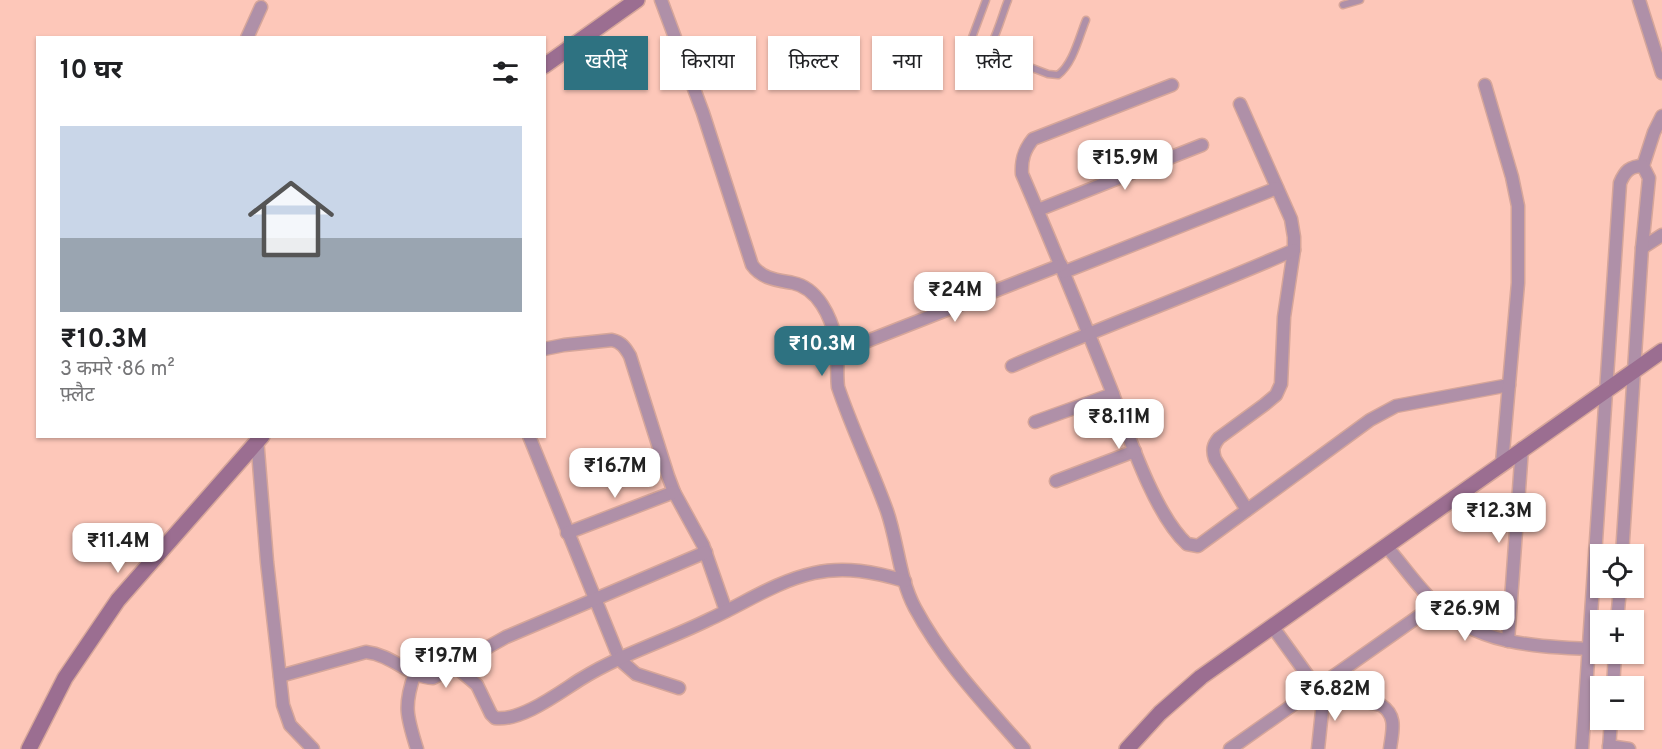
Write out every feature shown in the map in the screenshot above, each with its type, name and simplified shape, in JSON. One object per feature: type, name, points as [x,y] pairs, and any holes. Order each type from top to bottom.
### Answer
[{"type":"street","points":[[546,65],[637,0]]},
{"type":"street","points":[[661,0],[703,113],[752,265],[760,274],[770,279],[799,285],[810,290],[825,311],[836,340],[838,387],[887,511],[904,581],[914,607],[963,681],[1024,749]]},
{"type":"street","points":[[1639,0],[1662,73]]},
{"type":"street","points":[[248,36],[261,6]]},
{"type":"street","points":[[1172,84],[1033,139],[1026,148],[1021,162],[1022,174],[1135,451],[1158,501],[1187,544],[1198,546],[1370,420],[1396,406],[1509,385]]},
{"type":"street","points":[[1485,85],[1512,177],[1518,206],[1518,283],[1502,463]]},
{"type":"street","points":[[1240,104],[1291,219],[1294,237],[1284,317],[1281,384],[1276,395],[1214,444],[1215,459],[1247,510]]},
{"type":"street","points":[[1623,544],[1642,248],[1649,178],[1643,166],[1653,132],[1662,116]]},
{"type":"street","points":[[1038,210],[1202,145]]},
{"type":"street","points":[[1582,749],[1620,183],[1628,169],[1643,166]]},
{"type":"street","points":[[837,353],[1277,188]]},
{"type":"street","points":[[1642,248],[1662,235]]},
{"type":"street","points":[[1012,366],[1294,250]]},
{"type":"street","points":[[546,349],[612,340],[624,347],[630,356],[674,492],[706,552],[726,611]]},
{"type":"street","points":[[1127,749],[1160,713],[1201,677],[1662,351]]},
{"type":"street","points":[[1035,422],[1113,394]]},
{"type":"street","points":[[259,438],[267,562],[283,705],[290,725],[313,749]]},
{"type":"street","points":[[29,749],[65,678],[118,600],[259,438]]},
{"type":"street","points":[[530,438],[620,660],[636,674],[680,688]]},
{"type":"street","points":[[1508,641],[1522,448]]},
{"type":"street","points":[[1056,481],[1135,451]]},
{"type":"street","points":[[567,533],[674,492]]},
{"type":"street","points":[[1386,546],[1436,604],[1461,624],[1478,632],[1531,646],[1589,649]]},
{"type":"street","points":[[280,676],[366,652],[390,658],[424,678],[433,678],[506,637],[706,552]]},
{"type":"street","points":[[456,667],[477,685],[491,714],[501,719],[543,704],[582,678],[786,581],[815,573],[859,570],[904,581]]},
{"type":"street","points":[[1230,749],[1320,690],[1436,604]]},
{"type":"street","points":[[1272,626],[1320,690],[1318,749]]},
{"type":"street","points":[[415,673],[408,692],[407,705],[408,718],[417,749]]},
{"type":"street","points":[[1320,690],[1381,705],[1387,709],[1393,720],[1390,749]]},
{"type":"street","points":[[1610,730],[1609,748],[1629,749]]},
{"type":"lane","points":[[973,36],[986,0]]},
{"type":"lane","points":[[994,36],[1008,0]]},
{"type":"lane","points":[[1343,4],[1360,0]]},
{"type":"lane","points":[[1033,68],[1058,75],[1064,71],[1086,20]]}]
